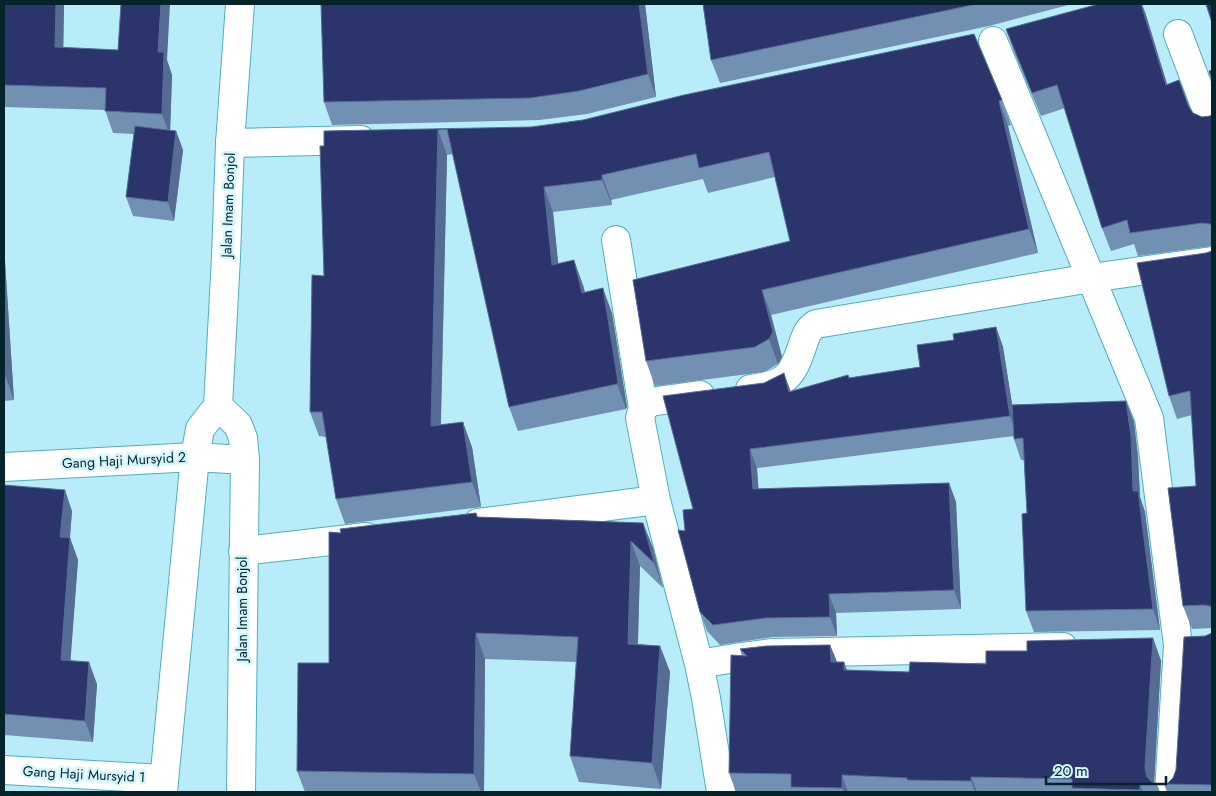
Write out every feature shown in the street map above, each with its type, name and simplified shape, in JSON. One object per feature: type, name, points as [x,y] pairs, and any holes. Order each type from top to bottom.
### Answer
[{"type":"street","name":"Jalan Imam Bonjol","points":[[240,4],[230,143],[218,406],[238,426],[242,438],[244,460],[241,792]]},
{"type":"street","points":[[1021,34],[984,43],[1091,278],[1149,418],[1180,644],[1169,792]]},
{"type":"street","points":[[1178,34],[1212,124]]},
{"type":"street","points":[[230,143],[384,140]]},
{"type":"street","points":[[616,240],[643,408],[640,418],[656,500],[699,664],[721,792]]},
{"type":"street","points":[[643,408],[650,402],[769,387],[790,375],[797,362],[807,333],[816,324],[1091,278],[1212,261]]},
{"type":"street","points":[[164,785],[195,457],[200,429],[218,406]]},
{"type":"street","name":"Gang Haji Mursyid 2","points":[[4,467],[195,457],[244,460]]},
{"type":"street","points":[[456,526],[656,500]]},
{"type":"street","points":[[243,552],[388,534]]},
{"type":"street","points":[[699,664],[773,653],[1089,647]]},
{"type":"street","name":"Gang Haji Mursyid 1","points":[[4,770],[164,785]]},
{"type":"building","points":[[4,4],[56,4],[55,47],[118,50],[121,4],[161,4],[158,52],[164,52],[162,114],[105,111],[106,88],[4,85]]},
{"type":"building","points":[[321,4],[639,4],[648,74],[579,91],[530,98],[324,102]]},
{"type":"building","points":[[703,4],[977,4],[711,60]]},
{"type":"building","points":[[1099,4],[1141,4],[1166,85],[1179,80],[1193,113],[1202,117],[1212,114],[1212,226],[1202,223],[1130,233],[1127,220],[1102,228],[1057,85],[1032,93],[1006,29]]},
{"type":"building","points":[[1206,4],[1212,4],[1212,23]]},
{"type":"building","points":[[974,34],[1002,100],[999,101],[1029,229],[762,290],[773,332],[769,339],[755,347],[646,361],[633,280],[790,241],[769,152],[699,168],[696,154],[602,175],[602,180],[544,187],[552,265],[574,260],[582,293],[603,288],[618,382],[617,384],[509,407],[447,129],[438,130],[431,426],[463,422],[472,482],[336,499],[322,412],[310,412],[312,275],[324,276],[320,146],[324,146],[324,131],[531,127],[583,120],[684,95]]},
{"type":"building","points":[[135,126],[176,131],[168,202],[126,197]]},
{"type":"building","points":[[1212,251],[1212,608],[1203,605],[1183,606],[1168,488],[1196,486],[1190,391],[1169,396],[1137,263]]},
{"type":"building","points":[[996,327],[1010,416],[750,449],[753,489],[949,483],[954,590],[829,594],[830,617],[766,618],[713,625],[700,612],[678,530],[685,531],[683,510],[693,509],[663,396],[764,383],[784,373],[789,392],[848,375],[849,378],[920,367],[917,345],[954,340],[953,334]]},
{"type":"building","points":[[1126,401],[1131,436],[1133,491],[1138,491],[1153,609],[1026,611],[1022,514],[1027,513],[1023,438],[1014,439],[1012,405]]},
{"type":"building","points":[[4,485],[65,490],[60,537],[70,538],[61,660],[89,662],[85,721],[4,714]]},
{"type":"building","points":[[476,513],[477,517],[643,523],[654,563],[631,541],[628,644],[660,646],[652,763],[570,756],[578,637],[476,633],[474,774],[297,771],[298,663],[329,663],[329,532],[341,533],[340,529]]},
{"type":"building","points":[[1212,633],[1212,785],[1164,784],[1173,778],[1176,770],[1184,637],[1205,636]]},
{"type":"building","points":[[1153,638],[1145,768],[1147,777],[1157,784],[1140,784],[1140,790],[1072,788],[1072,779],[971,777],[971,781],[907,780],[907,778],[842,775],[842,788],[791,787],[791,774],[729,773],[731,655],[747,656],[740,649],[766,646],[830,645],[831,662],[844,662],[844,670],[909,672],[910,662],[986,664],[986,651],[1027,651],[1027,641]]}]
